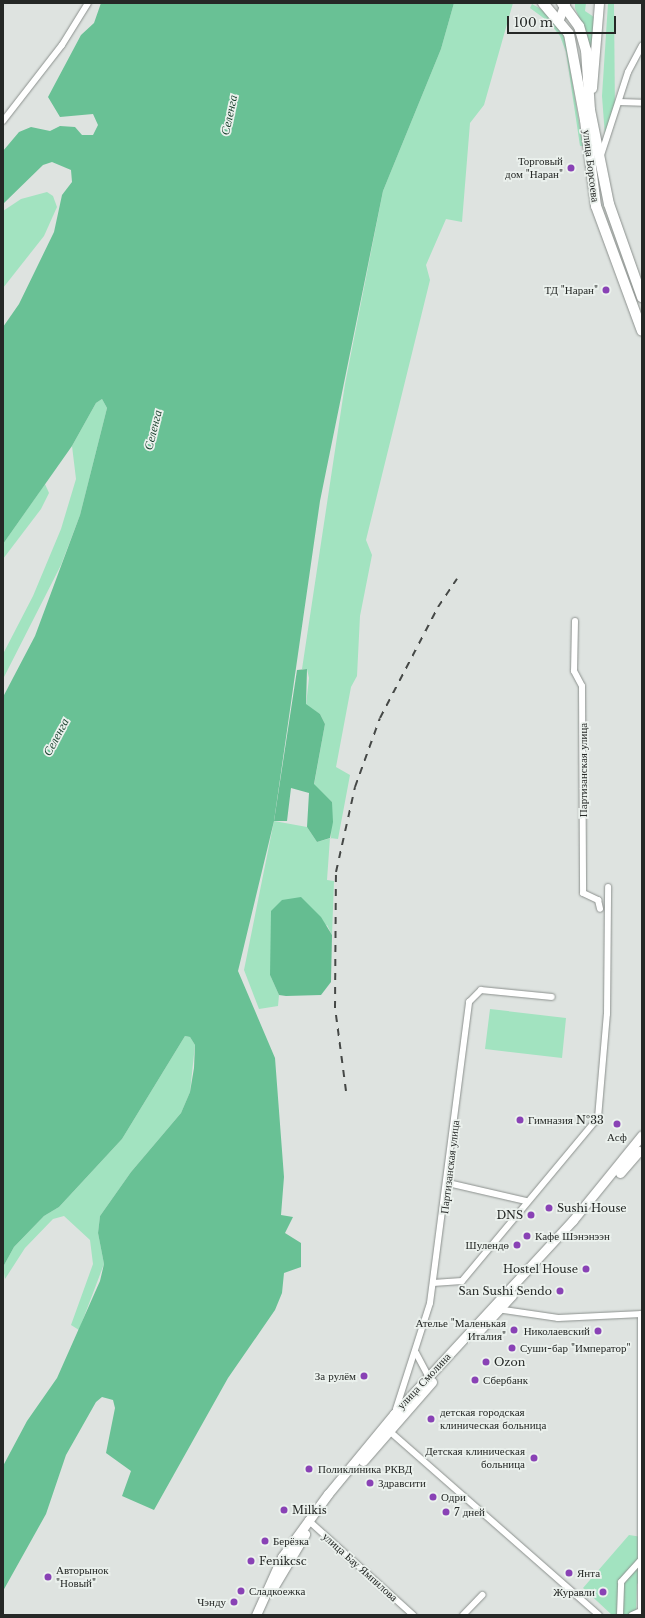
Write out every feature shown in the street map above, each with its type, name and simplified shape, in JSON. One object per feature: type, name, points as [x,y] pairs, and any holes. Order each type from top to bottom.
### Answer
[{"type":"main road","name":"улица Борсоева","points":[[543,3],[559,19],[569,34],[574,56],[596,206],[642,331]]},
{"type":"main road","points":[[590,110],[599,3]]},
{"type":"main road","name":"улица Борсоева","points":[[564,4],[579,26],[586,50],[590,110],[615,225],[642,297]]},
{"type":"main road","points":[[559,19],[564,4]]},
{"type":"main road","name":"улица Смолина","points":[[256,1615],[282,1557],[387,1429],[394,1414],[495,1309],[619,1166],[642,1135]]},
{"type":"main road","points":[[387,1429],[641,1150]]},
{"type":"main road","name":"улица Смолина","points":[[619,1166],[641,1150]]},
{"type":"main road","points":[[261,1615],[287,1562],[310,1522]]},
{"type":"street","points":[[3,121],[62,45],[88,3]]},
{"type":"street","points":[[600,155],[628,72],[642,46]]},
{"type":"street","points":[[619,102],[642,104]]},
{"type":"street","name":"Партизанская улица","points":[[575,621],[574,671],[582,686],[583,893],[598,900],[600,910]]},
{"type":"street","points":[[433,1283],[462,1282],[526,1201],[598,1118],[607,1014],[608,887]]},
{"type":"street","name":"Партизанская улица","points":[[394,1414],[416,1353],[433,1283],[448,1183],[469,1002],[481,990],[552,997]]},
{"type":"street","points":[[448,1183],[526,1201]]},
{"type":"street","points":[[495,1309],[558,1318],[641,1314],[642,1559],[637,1613]]},
{"type":"street","points":[[416,1353],[429,1377]]},
{"type":"street","points":[[387,1429],[599,1615]]},
{"type":"street","name":"улица Бау Ямпилова","points":[[310,1522],[413,1615]]},
{"type":"street","points":[[620,1614],[621,1582],[642,1559]]},
{"type":"street","points":[[463,1615],[482,1595]]},
{"type":"shaded area","points":[[454,3],[513,3],[484,105],[470,123],[462,222],[446,219],[426,265],[430,280],[366,540],[372,555],[360,616],[357,676],[351,687],[336,767],[350,775],[338,839],[331,838],[332,802],[314,785],[325,724],[320,714],[306,705],[309,678],[307,669],[302,669],[345,384],[383,191],[441,49]]},
{"type":"shaded area","points":[[575,3],[586,3],[585,11],[597,19],[594,66],[587,36],[575,8]]},
{"type":"shaded area","points":[[608,3],[614,3],[615,115],[605,136],[602,96]]},
{"type":"shaded area","points":[[532,4],[548,13],[564,33],[583,146],[580,146],[566,52],[560,36],[549,22],[530,8]]},
{"type":"shaded area","points":[[47,192],[53,196],[57,207],[44,236],[3,288],[3,211],[21,199]]},
{"type":"shaded area","points":[[102,399],[107,408],[80,515],[61,565],[3,679],[3,654],[33,596],[61,529],[76,479],[72,446],[96,403]]},
{"type":"shaded area","points":[[45,484],[49,493],[41,509],[3,559],[3,544]]},
{"type":"shaded area","points":[[307,669],[306,704],[320,714],[325,724],[314,784],[332,802],[333,822],[330,838],[317,842],[307,827],[309,793],[291,788],[287,821],[274,821],[297,670]]},
{"type":"shaded area","points":[[274,821],[307,827],[317,842],[330,838],[327,880],[334,881],[332,935],[327,925],[270,975],[279,995],[278,1006],[259,1009],[244,970]]},
{"type":"shaded area","points":[[301,897],[321,917],[332,935],[331,982],[321,995],[279,995],[270,975],[271,911],[282,900]]},
{"type":"shaded area","points":[[490,1009],[566,1018],[562,1058],[485,1049]]},
{"type":"shaded area","points":[[185,1036],[190,1037],[195,1045],[190,1092],[181,1113],[131,1172],[100,1216],[98,1233],[104,1264],[79,1330],[71,1325],[93,1264],[90,1240],[64,1216],[53,1219],[25,1248],[5,1279],[3,1267],[14,1247],[44,1216],[59,1207],[122,1139]]},
{"type":"shaded area","points":[[629,1535],[642,1537],[642,1580],[637,1584],[636,1615],[612,1615],[583,1588]]},
{"type":"water","name":"Селенга","points":[[101,3],[454,3],[441,49],[383,191],[320,501],[274,821],[238,971],[275,1058],[284,1177],[281,1215],[293,1217],[285,1233],[301,1243],[301,1267],[284,1273],[282,1293],[275,1310],[228,1378],[154,1510],[122,1496],[131,1471],[106,1453],[115,1408],[113,1400],[102,1397],[96,1402],[66,1455],[46,1514],[3,1591],[3,1466],[27,1421],[57,1378],[100,1281],[104,1264],[98,1233],[100,1216],[131,1172],[181,1113],[190,1092],[194,1068],[195,1045],[190,1037],[185,1036],[122,1139],[59,1207],[44,1216],[14,1247],[3,1267],[3,697],[35,636],[80,515],[107,408],[102,399],[96,403],[72,446],[3,544],[3,327],[19,304],[54,232],[62,195],[72,182],[71,170],[52,162],[43,165],[3,204],[3,151],[19,132],[31,127],[50,131],[60,126],[75,127],[82,135],[93,135],[98,125],[93,114],[60,117],[48,97],[81,35],[94,23]]},
{"type":"railway","points":[[346,1091],[335,1008],[336,872],[355,787],[380,718],[438,607],[457,579]]},
{"type":"place","name":"Торговый дом \"Наран\"","points":[[571,168]]},
{"type":"place","name":"ТД \"Наран\"","points":[[606,290]]},
{"type":"place","name":"Гимназия №33","points":[[520,1120]]},
{"type":"place","name":"Асф","points":[[617,1124]]},
{"type":"place","name":"Sushi House","points":[[549,1208]]},
{"type":"place","name":"DNS","points":[[531,1215]]},
{"type":"place","name":"Кафе Шэнэнээн","points":[[527,1236]]},
{"type":"place","name":"Шулендө","points":[[517,1245]]},
{"type":"place","name":"Hostel House","points":[[586,1269]]},
{"type":"place","name":"San Sushi Sendo","points":[[560,1291]]},
{"type":"place","name":"Ателье \"Маленькая Италия\"","points":[[514,1330]]},
{"type":"place","name":"Николаевский","points":[[598,1331]]},
{"type":"place","name":"Суши-бар \"Император\"","points":[[512,1348]]},
{"type":"place","name":"Ozon","points":[[486,1362]]},
{"type":"place","name":"За рулём","points":[[364,1376]]},
{"type":"place","name":"Сбербанк","points":[[475,1380]]},
{"type":"place","name":"детская городская клиническая больница","points":[[431,1419]]},
{"type":"place","name":"Детская клиническая больница","points":[[534,1458]]},
{"type":"place","name":"Поликлиника РКВД","points":[[309,1469]]},
{"type":"place","name":"Здравсити","points":[[370,1483]]},
{"type":"place","name":"Одри","points":[[433,1497]]},
{"type":"place","name":"Milkis","points":[[284,1510]]},
{"type":"place","name":"7 дней","points":[[446,1512]]},
{"type":"place","name":"Берёзка","points":[[265,1541]]},
{"type":"place","name":"Fenikcsc","points":[[251,1561]]},
{"type":"place","name":"Янта","points":[[569,1573]]},
{"type":"place","name":"Авторынок \"Новый\"","points":[[48,1577]]},
{"type":"place","name":"Сладкоежка","points":[[241,1591]]},
{"type":"place","name":"Журавли","points":[[603,1592]]},
{"type":"place","name":"Чэнду","points":[[234,1602]]}]
